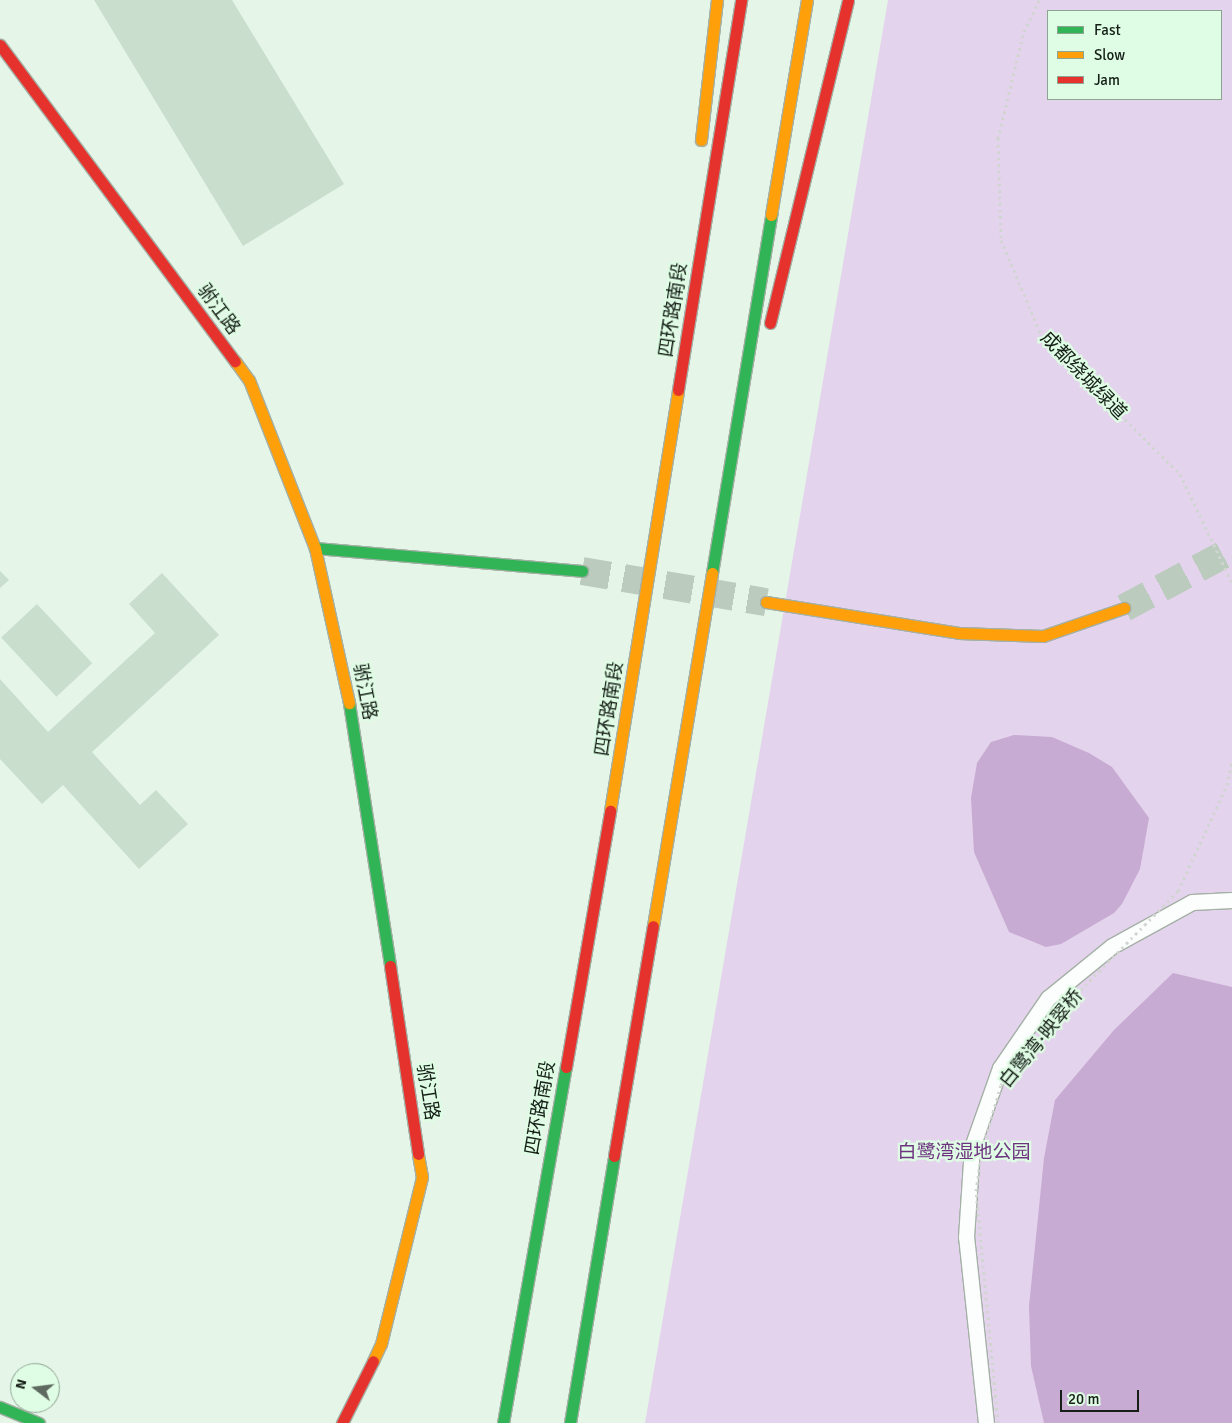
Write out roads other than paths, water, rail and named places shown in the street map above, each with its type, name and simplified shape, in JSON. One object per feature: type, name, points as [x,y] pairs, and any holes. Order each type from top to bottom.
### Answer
[{"type":"main road","points":[[699,157],[717,0]]},
{"type":"main road","name":"四环路南段","points":[[503,1423],[655,539],[741,0]]},
{"type":"main road","points":[[570,1423],[807,0]]},
{"type":"main road","points":[[767,335],[848,0]]},
{"type":"main road","name":"驸江路","points":[[0,45],[248,380],[315,548],[348,695],[422,1177],[381,1344],[342,1423]]},
{"type":"main road","points":[[655,539],[692,216]]},
{"type":"main road","points":[[716,546],[762,354]]},
{"type":"main road","points":[[315,548],[582,571]]},
{"type":"main road","points":[[766,602],[959,633],[1042,636],[1124,608]]},
{"type":"main road","points":[[0,1407],[39,1423]]},
{"type":"lane","points":[[986,1423],[966,1237],[972,1147],[1000,1068],[1048,998],[1112,946],[1192,902],[1232,900]]},
{"type":"tunnel","points":[[1124,608],[1232,550]]},
{"type":"tunnel","points":[[582,571],[766,602]]},
{"type":"park label","name":"白鹭湾湿地公园","points":[[964,1153]]}]
